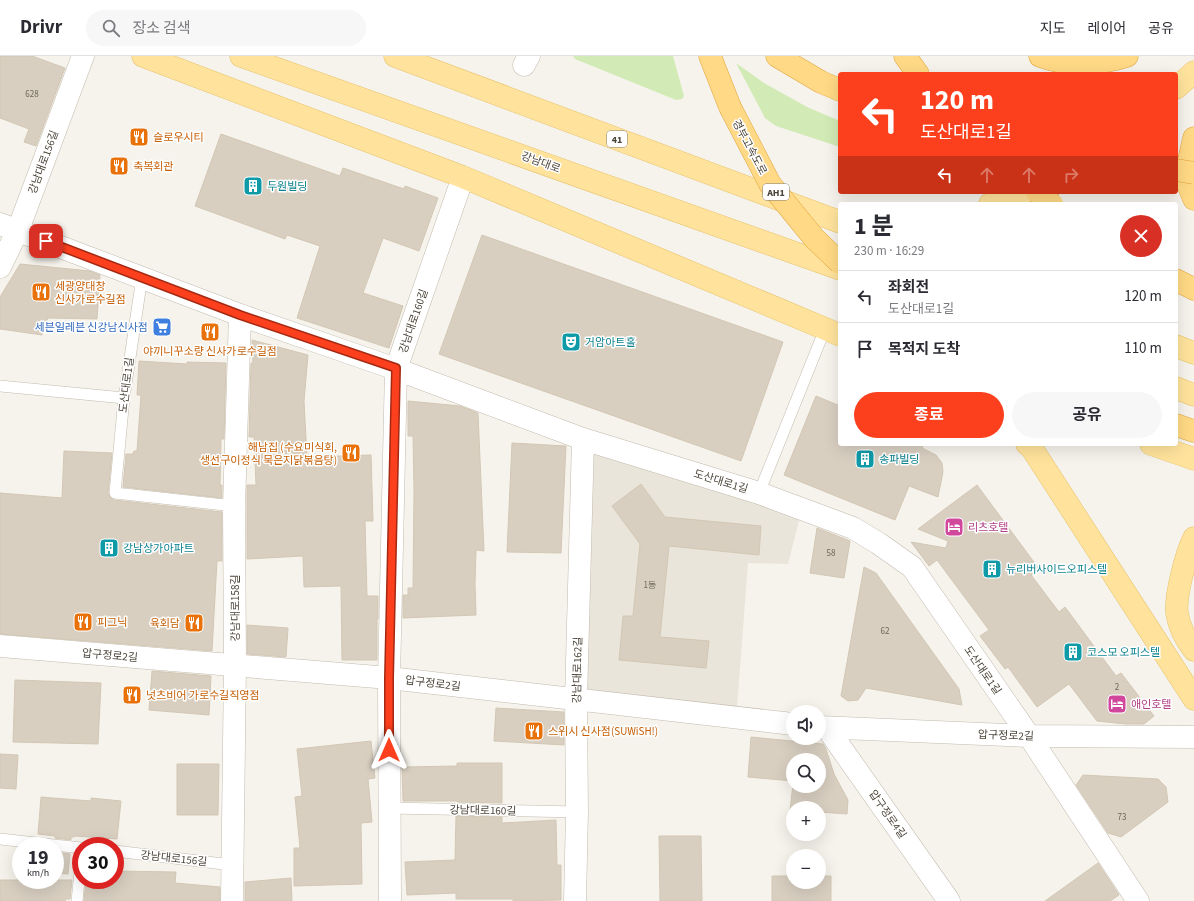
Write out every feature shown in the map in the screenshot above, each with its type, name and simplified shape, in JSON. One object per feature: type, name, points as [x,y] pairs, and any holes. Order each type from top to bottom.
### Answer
[{"type":"highway","name":"경부고속도로","points":[[710,56],[730,107],[770,184],[814,238],[838,261]]},
{"type":"highway","points":[[777,56],[821,82],[838,89]]},
{"type":"highway","points":[[905,56],[917,72]]},
{"type":"highway","points":[[1040,56],[1062,62],[1091,64],[1109,62],[1127,56]]},
{"type":"highway","points":[[1194,138],[1185,177],[1194,199]]},
{"type":"highway","points":[[1178,170],[1194,173]]},
{"type":"highway","points":[[1040,194],[1050,202]]},
{"type":"highway","points":[[1178,281],[1194,288]]},
{"type":"highway","points":[[1178,426],[1194,431]]},
{"type":"main road","points":[[143,56],[463,177],[832,332]]},
{"type":"main road","name":"강남대로","points":[[241,56],[838,268]]},
{"type":"main road","name":"41","points":[[395,56],[838,221]]},
{"type":"main road","points":[[1178,86],[1194,72]]},
{"type":"main road","points":[[1000,202],[1032,194]]},
{"type":"main road","points":[[798,206],[838,207]]},
{"type":"main road","points":[[1178,347],[1194,353]]},
{"type":"main road","points":[[1178,389],[1194,395]]},
{"type":"main road","points":[[1029,446],[1194,699]]},
{"type":"main road","points":[[1157,446],[1194,459]]},
{"type":"main road","points":[[1194,538],[1180,584],[1177,614],[1187,640],[1194,650]]},
{"type":"street","name":"강남대로156길","points":[[0,267],[9,227],[83,56]]},
{"type":"street","name":"강남대로160길","points":[[390,901],[389,678],[396,368],[463,177]]},
{"type":"street","name":"도산대로1길","points":[[9,227],[240,315],[396,368],[583,439],[759,493],[853,528],[878,543],[912,567],[1029,736],[1138,901]]},
{"type":"street","name":"강남대로158길","points":[[232,901],[235,665],[234,506],[240,315]]},
{"type":"street","name":"강남대로162길","points":[[575,901],[577,812],[576,700],[583,439]]},
{"type":"street","name":"압구정로2길","points":[[0,646],[389,678],[786,723]]},
{"type":"street","name":"압구정로2길","points":[[826,727],[1029,736],[1194,737]]},
{"type":"street","name":"압구정로4길","points":[[826,731],[949,901]]},
{"type":"lane","name":"도산대로1길","points":[[142,278],[124,398],[116,493],[234,506]]},
{"type":"lane","points":[[759,493],[832,332]]},
{"type":"lane","points":[[0,386],[124,398]]},
{"type":"lane","name":"강남대로160길","points":[[390,808],[577,812]]},
{"type":"lane","points":[[0,838],[72,847]]},
{"type":"lane","name":"강남대로156길","points":[[124,852],[232,865]]},
{"type":"lane","points":[[77,901],[78,889]]},
{"type":"shaded area","points":[[591,446],[801,513],[788,564],[748,563],[737,708],[584,690]]},
{"type":"green space","points":[[573,56],[673,56],[684,96],[682,99],[676,100],[575,59]]},
{"type":"green space","points":[[736,63],[764,83],[807,107],[838,120],[838,146],[776,126],[765,118]]},
{"type":"building","points":[[0,56],[32,56],[65,68],[36,146],[24,142],[29,129],[0,118]]},
{"type":"building","points":[[221,134],[340,176],[343,168],[404,189],[405,186],[438,198],[419,251],[383,238],[363,293],[403,306],[389,348],[297,318],[320,246],[287,235],[285,239],[195,206]]},
{"type":"building","points":[[482,235],[783,342],[741,461],[439,354]]},
{"type":"building","points":[[20,264],[90,271],[100,275],[97,319],[48,318],[42,335],[0,329],[0,297]]},
{"type":"building","points":[[252,340],[308,355],[304,401],[307,457],[371,455],[373,521],[365,521],[367,596],[378,596],[377,660],[342,660],[341,586],[304,587],[303,556],[247,559],[247,485],[256,485],[254,437],[249,437],[251,363],[253,363]]},
{"type":"building","points":[[139,361],[187,364],[187,362],[226,363],[224,439],[221,439],[220,485],[222,485],[222,498],[123,487],[126,454],[133,454],[134,451],[137,451],[141,395],[137,395]]},
{"type":"building","name":"송파빌딩","points":[[816,396],[838,405],[838,446],[923,446],[922,448],[936,455],[942,463],[943,472],[938,497],[909,486],[895,520],[784,475]]},
{"type":"building","points":[[408,401],[460,406],[478,413],[484,551],[476,550],[476,615],[403,618],[403,595],[408,595],[408,588],[413,588],[413,436],[408,436]]},
{"type":"building","points":[[512,443],[566,446],[561,553],[507,552]]},
{"type":"building","name":"강남상가아파트","points":[[64,451],[112,453],[108,493],[114,500],[222,512],[222,561],[217,561],[212,651],[0,634],[0,493],[62,498]]},
{"type":"building","points":[[641,484],[665,517],[761,526],[759,555],[669,546],[660,637],[709,641],[706,668],[619,660],[623,616],[633,616],[640,544],[612,506]]},
{"type":"building","points":[[977,485],[1039,569],[1031,575],[1059,612],[1065,607],[1116,676],[1121,673],[1154,716],[1144,724],[1125,724],[1097,721],[1069,684],[1037,707],[1008,667],[1005,669],[980,636],[989,630],[937,560],[929,566],[911,542],[946,548],[948,541],[918,529]]},
{"type":"building","points":[[817,528],[850,541],[844,578],[810,573]]},
{"type":"building","points":[[864,567],[876,573],[959,689],[962,705],[866,688],[858,700],[848,701],[841,696]]},
{"type":"building","points":[[247,625],[288,628],[286,657],[247,654]]},
{"type":"building","points":[[152,671],[211,676],[209,715],[149,710]]},
{"type":"building","points":[[15,680],[101,683],[98,744],[13,742]]},
{"type":"building","points":[[496,708],[564,712],[564,745],[494,741]]},
{"type":"building","points":[[751,737],[786,740],[786,745],[824,745],[834,774],[848,800],[847,814],[826,812],[826,801],[791,801],[792,793],[826,793],[826,753],[786,753],[786,780],[748,777]]},
{"type":"building","points":[[371,741],[375,778],[368,779],[372,822],[361,823],[362,884],[294,886],[294,848],[300,848],[295,797],[302,796],[297,749]]},
{"type":"building","points":[[0,754],[18,755],[16,789],[0,788]]},
{"type":"building","points":[[457,763],[502,763],[502,803],[403,801],[402,767],[457,766]]},
{"type":"building","points":[[177,764],[219,764],[218,815],[177,815]]},
{"type":"building","points":[[1083,775],[1158,779],[1166,787],[1168,802],[1121,837],[1108,833],[1076,785]]},
{"type":"building","points":[[41,797],[91,801],[91,798],[121,801],[117,837],[75,836],[71,837],[71,840],[64,839],[64,837],[38,834]]},
{"type":"building","points":[[456,816],[502,817],[502,823],[556,820],[557,865],[561,865],[561,900],[513,901],[513,899],[456,899],[456,893],[407,895],[405,862],[455,860]]},
{"type":"building","points":[[659,836],[701,836],[702,901],[660,901]]},
{"type":"building","points":[[64,853],[70,854],[68,874],[64,874]]},
{"type":"building","points":[[1098,863],[1119,895],[1110,901],[1045,901]]},
{"type":"building","points":[[124,871],[176,872],[175,883],[220,887],[220,901],[84,901],[85,889],[124,889]]},
{"type":"building","points":[[772,876],[786,876],[786,889],[826,889],[826,876],[831,876],[831,901],[772,901]]},
{"type":"building","points":[[291,878],[292,901],[245,901],[245,882]]},
{"type":"building","points":[[0,880],[12,880],[12,889],[64,889],[64,880],[72,880],[70,899],[66,899],[65,901],[0,901]]},
{"type":"place","name":"슬로우시티","points":[[139,137]]},
{"type":"place","name":"축복회관","points":[[119,166]]},
{"type":"place","name":"두원빌딩","points":[[253,186]]},
{"type":"place","name":"세광양대창 신사가로수길점","points":[[41,292]]},
{"type":"place","name":"세븐일레븐 신강남신사점","points":[[162,327]]},
{"type":"place","name":"야끼니꾸소량 신사가로수길점","points":[[210,332]]},
{"type":"place","name":"거암아트홀","points":[[571,342]]},
{"type":"place","name":"해남집 (수요미식회, 생선구이정식 묵은지닭볶음탕)","points":[[351,453]]},
{"type":"place","name":"송파빌딩","points":[[865,459]]},
{"type":"place","name":"리츠호텔","points":[[954,527]]},
{"type":"place","name":"강남상가아파트","points":[[109,548]]},
{"type":"place","name":"뉴리버사이드오피스텔","points":[[992,569]]},
{"type":"place","name":"피그닉","points":[[83,622]]},
{"type":"place","name":"육회담","points":[[194,623]]},
{"type":"place","name":"코스모 오피스텔","points":[[1073,652]]},
{"type":"place","name":"넛츠비어 가로수길직영점","points":[[132,695]]},
{"type":"place","name":"애인호텔","points":[[1117,704]]},
{"type":"place","name":"스위시 신사점(SUWiSH!)","points":[[534,731]]},
{"type":"route","points":[[46,241],[240,315],[396,368],[389,678],[389,750]]}]
